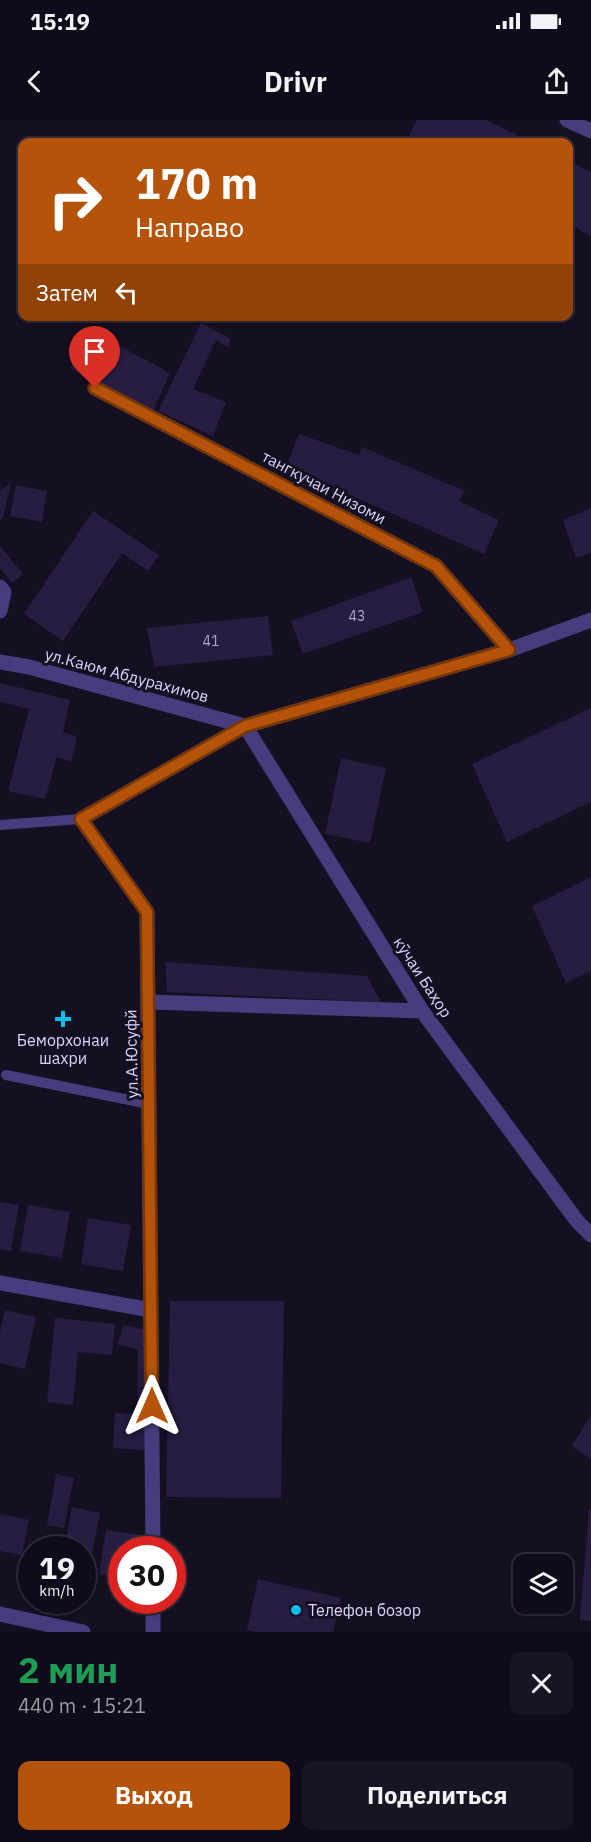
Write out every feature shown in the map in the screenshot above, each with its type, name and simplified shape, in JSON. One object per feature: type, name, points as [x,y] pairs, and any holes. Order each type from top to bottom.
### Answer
[{"type":"street","points":[[567,120],[591,131]]},
{"type":"street","name":"тангкучаи Низоми","points":[[95,388],[436,566],[509,650]]},
{"type":"street","points":[[0,588],[4,592],[0,611]]},
{"type":"street","points":[[81,819],[245,726],[509,650],[591,620]]},
{"type":"street","name":"ул.Каюм Абдурахимов","points":[[0,662],[29,667],[245,726]]},
{"type":"street","name":"кӯчаи Баҳор","points":[[245,726],[422,1011],[577,1221],[591,1235]]},
{"type":"street","name":"ул.А.Юсуфй","points":[[81,819],[147,912],[153,1536]]},
{"type":"street","points":[[148,1002],[422,1011]]},
{"type":"street","points":[[0,1283],[151,1310]]},
{"type":"street","points":[[0,1614],[83,1632]]},
{"type":"street","points":[[153,1614],[153,1632]]},
{"type":"lane","points":[[0,825],[81,819]]},
{"type":"lane","points":[[6,1075],[149,1104]]},
{"type":"building","points":[[417,120],[486,120],[524,138],[408,138]]},
{"type":"building","points":[[573,163],[591,172],[591,236],[573,227]]},
{"type":"building","points":[[201,323],[231,339],[228,348],[216,340],[193,389],[226,402],[213,436],[158,411]]},
{"type":"building","points":[[90,330],[170,373],[152,413],[70,368]]},
{"type":"building","points":[[299,434],[359,455],[362,447],[465,491],[459,501],[499,520],[484,554],[286,467]]},
{"type":"building","points":[[11,483],[3,518],[0,520],[0,491]]},
{"type":"building","points":[[16,485],[47,491],[42,522],[10,516]]},
{"type":"building","points":[[591,508],[591,553],[576,558],[563,520]]},
{"type":"building","points":[[93,511],[159,555],[148,571],[122,553],[63,641],[24,614]]},
{"type":"building","points":[[0,546],[23,574],[12,583],[0,568]]},
{"type":"building","points":[[411,577],[423,612],[303,654],[291,621]]},
{"type":"building","points":[[268,616],[273,655],[154,667],[147,628]]},
{"type":"building","points":[[0,683],[70,700],[63,732],[77,737],[71,762],[57,757],[45,799],[8,791],[29,709],[0,702]]},
{"type":"building","points":[[591,708],[591,802],[507,842],[472,764]]},
{"type":"building","points":[[341,758],[386,768],[370,843],[325,834]]},
{"type":"building","points":[[591,877],[591,971],[566,983],[532,906]]},
{"type":"building","points":[[165,962],[367,976],[381,1002],[167,992]]},
{"type":"building","points":[[0,1202],[19,1205],[11,1251],[0,1249]]},
{"type":"building","points":[[28,1205],[70,1212],[62,1258],[20,1251]]},
{"type":"building","points":[[88,1218],[131,1225],[123,1271],[81,1264]]},
{"type":"building","points":[[170,1301],[284,1301],[281,1498],[166,1497]]},
{"type":"building","points":[[5,1310],[36,1317],[25,1369],[0,1363],[0,1332]]},
{"type":"building","points":[[55,1318],[115,1324],[112,1355],[78,1352],[73,1405],[47,1402]]},
{"type":"building","points":[[124,1325],[147,1330],[147,1450],[113,1448],[115,1413],[137,1414],[138,1350],[117,1344]]},
{"type":"building","points":[[591,1415],[591,1459],[572,1446]]},
{"type":"building","points":[[56,1474],[74,1478],[64,1528],[47,1525]]},
{"type":"building","points":[[72,1507],[100,1513],[95,1536],[67,1536]]},
{"type":"building","points":[[589,1509],[591,1509],[591,1621],[580,1620]]},
{"type":"building","points":[[0,1514],[29,1520],[26,1536],[18,1536],[18,1554],[0,1551]]},
{"type":"building","points":[[106,1530],[141,1535],[108,1536],[108,1576],[99,1574]]},
{"type":"building","points":[[258,1579],[341,1598],[333,1632],[247,1630]]},
{"type":"place","name":"Беморхонаи шахри","points":[[63,1019]]},
{"type":"place","name":"Телефон бозор","points":[[296,1610]]},
{"type":"route","points":[[95,388],[436,566],[509,650],[245,726],[81,819],[147,912],[152,1406]]}]
